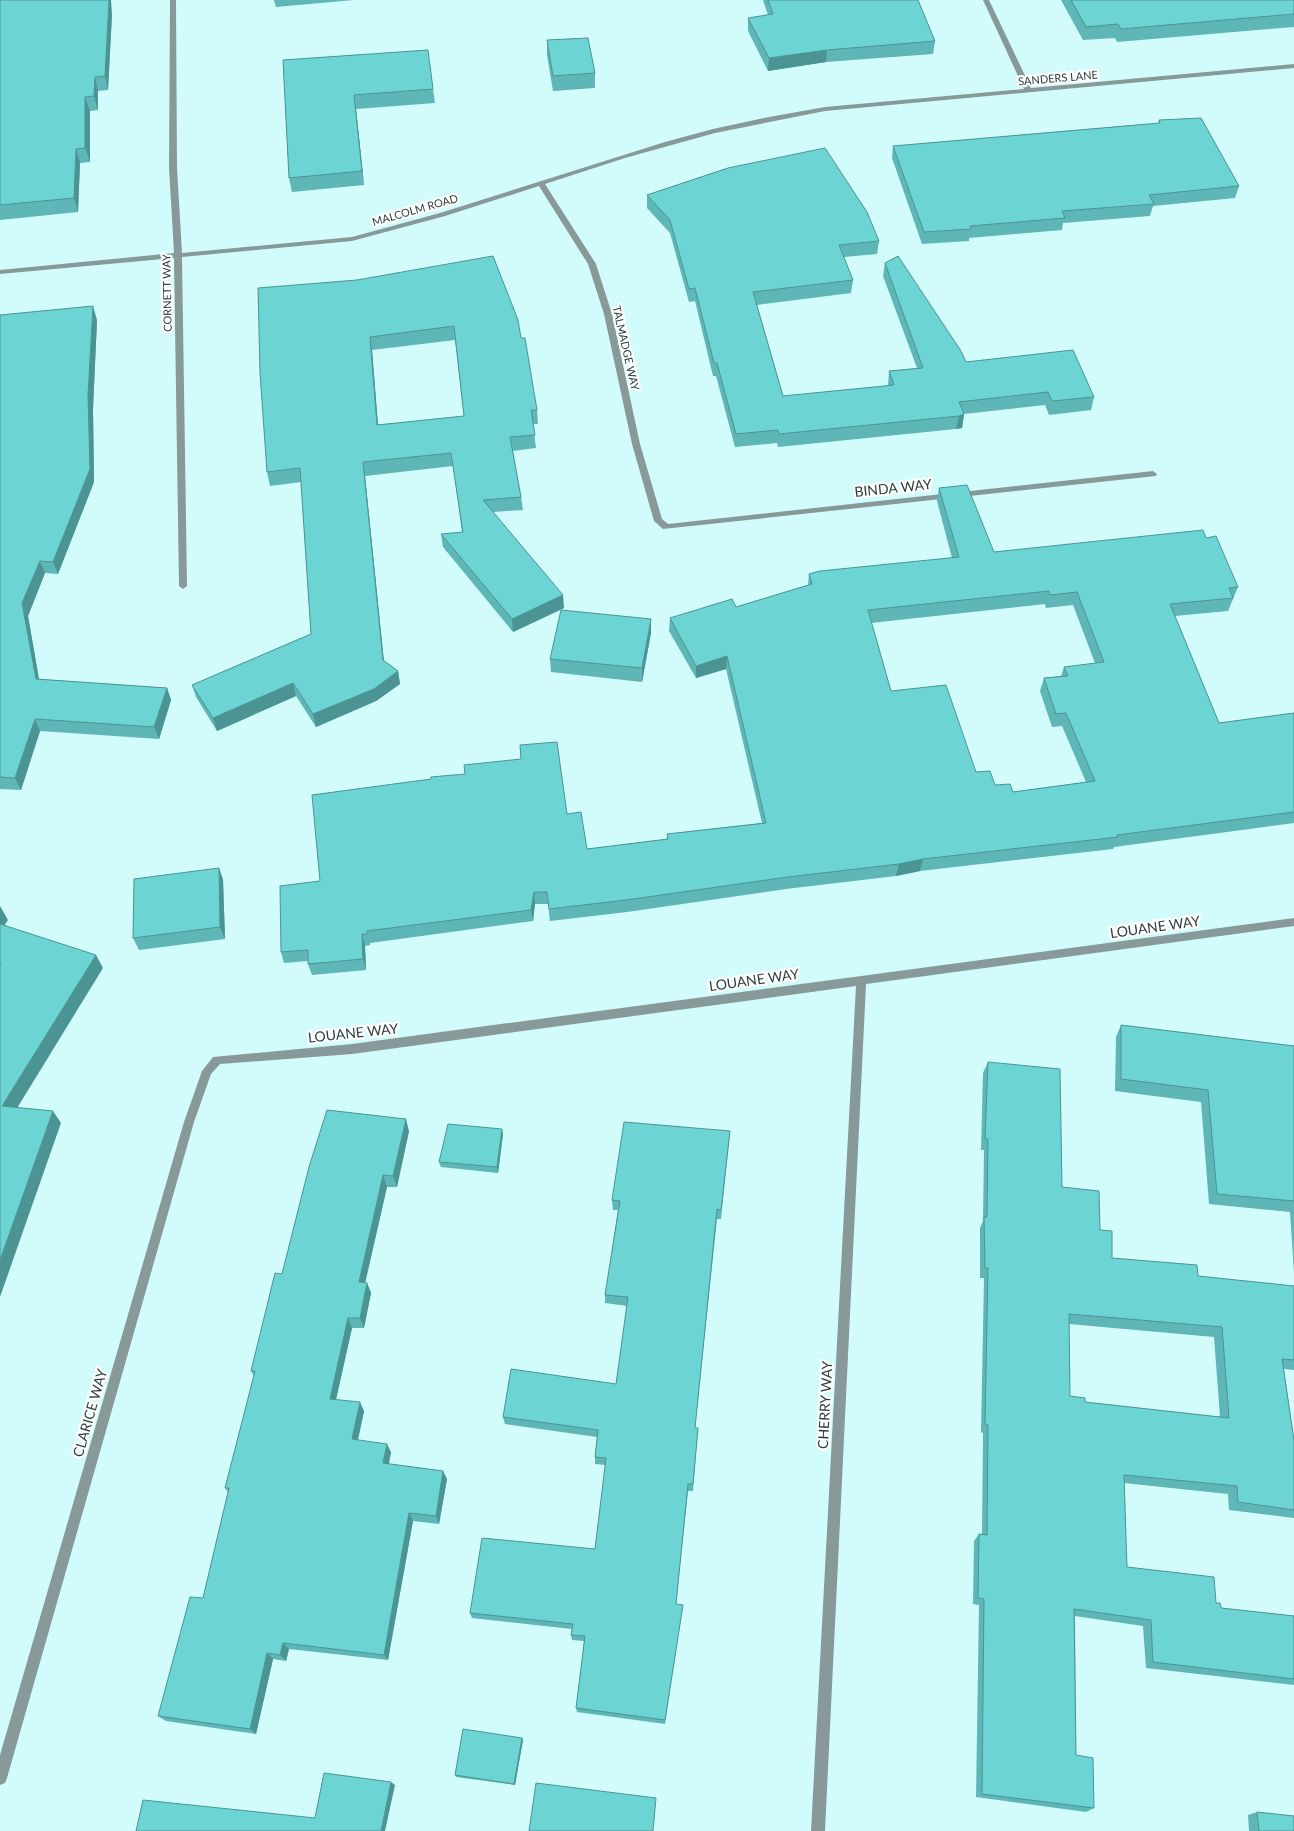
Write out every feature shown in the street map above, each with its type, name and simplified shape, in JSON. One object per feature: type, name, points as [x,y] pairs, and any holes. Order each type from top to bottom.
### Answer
[{"type":"street","name":"CORNETT WAY","points":[[173,0],[173,168],[178,256],[183,586]]},
{"type":"street","points":[[986,0],[1028,90]]},
{"type":"street","name":"SANDERS LANE","points":[[824,109],[1294,66]]},
{"type":"street","name":"MALCOLM ROAD","points":[[0,272],[352,239],[409,225],[712,131],[766,118],[824,109]]},
{"type":"street","name":"TALMADGE WAY","points":[[540,184],[592,264],[608,314],[636,444],[658,521],[666,527]]},
{"type":"street","name":"BINDA WAY","points":[[666,527],[1153,474]]},
{"type":"street","name":"LOUANE WAY","points":[[217,1060],[352,1048],[1294,922]]},
{"type":"street","name":"CHERRY WAY","points":[[818,1831],[861,980]]},
{"type":"street","name":"CLARICE WAY","points":[[0,1778],[189,1122],[206,1071],[217,1060]]},
{"type":"building","points":[[0,0],[109,0],[105,76],[95,77],[94,96],[85,97],[85,148],[76,149],[74,198],[0,205]]},
{"type":"building","points":[[768,0],[918,0],[935,41],[827,50],[769,58],[748,18],[773,14]]},
{"type":"building","points":[[1071,0],[1294,0],[1294,14],[1121,29],[1118,24],[1086,27]]},
{"type":"building","points":[[588,38],[595,73],[553,76],[547,40]]},
{"type":"building","points":[[428,50],[433,89],[354,95],[362,171],[289,178],[283,60]]},
{"type":"building","points":[[1201,118],[1239,186],[1149,195],[1154,204],[1062,211],[1065,218],[970,226],[971,229],[924,232],[893,146],[1160,123],[1159,120]]},
{"type":"building","points":[[825,148],[867,212],[879,241],[839,245],[853,280],[753,292],[783,396],[894,385],[889,371],[923,368],[885,263],[898,256],[961,351],[966,362],[1073,350],[1094,397],[1052,401],[1048,392],[959,402],[964,414],[959,416],[779,434],[778,430],[736,434],[717,363],[714,363],[695,288],[689,289],[670,220],[647,195],[728,168]]},
{"type":"building","points":[[493,256],[518,320],[521,338],[525,338],[537,410],[531,410],[535,435],[510,437],[521,497],[483,500],[563,595],[512,619],[441,534],[463,532],[451,453],[363,462],[383,660],[398,671],[374,689],[313,714],[293,683],[213,718],[192,685],[311,634],[300,468],[267,472],[260,373],[258,288],[357,280]],"holes":[[[454,326],[464,416],[377,425],[370,337]]]},
{"type":"building","points":[[93,306],[88,395],[90,469],[53,562],[40,561],[22,603],[36,679],[167,688],[154,727],[35,719],[15,778],[0,777],[0,315]]},
{"type":"building","points":[[967,485],[994,552],[1203,530],[1206,538],[1216,536],[1238,587],[1229,588],[1233,598],[1170,604],[1219,723],[1294,713],[1294,812],[1117,835],[1118,837],[923,859],[899,864],[549,909],[547,892],[534,892],[531,910],[367,931],[367,934],[362,934],[363,959],[308,964],[308,950],[281,952],[280,886],[320,881],[312,795],[431,779],[431,777],[465,774],[464,765],[521,759],[520,745],[557,742],[567,814],[581,812],[587,849],[668,839],[667,834],[766,823],[727,656],[696,666],[670,618],[732,599],[736,607],[812,584],[809,574],[820,571],[959,557],[939,488]],"holes":[[[1049,591],[1050,595],[1077,592],[1104,662],[1064,667],[1068,676],[1044,678],[1056,714],[1066,713],[1095,781],[1013,792],[1010,784],[995,785],[990,771],[976,772],[946,685],[891,691],[868,610]]]},
{"type":"building","points":[[561,610],[651,619],[642,668],[550,659]]},
{"type":"building","points":[[219,868],[220,927],[133,938],[134,879]]},
{"type":"building","points":[[0,924],[96,955],[2,1106],[53,1111],[0,1260],[1,964]]},
{"type":"building","points":[[1121,1025],[1294,1046],[1294,1201],[1217,1194],[1208,1090],[1121,1079]]},
{"type":"building","points":[[988,1062],[1060,1069],[1062,1187],[1099,1191],[1100,1230],[1112,1231],[1112,1258],[1197,1265],[1198,1276],[1294,1286],[1294,1360],[1282,1359],[1294,1440],[1294,1510],[1238,1502],[1237,1486],[1124,1475],[1127,1567],[1214,1577],[1216,1603],[1220,1603],[1221,1608],[1294,1616],[1294,1679],[1153,1662],[1151,1620],[1074,1609],[1076,1755],[1093,1758],[1094,1808],[982,1794],[984,1599],[978,1598],[979,1534],[987,1535],[988,1425],[985,1424],[988,1268],[985,1268],[984,1217],[987,1217],[988,1139],[985,1139]],"holes":[[[1069,1314],[1222,1327],[1229,1418],[1085,1402],[1085,1398],[1070,1396]]]},
{"type":"building","points":[[327,1110],[406,1119],[393,1176],[383,1175],[359,1282],[367,1283],[360,1318],[348,1318],[330,1399],[360,1402],[352,1439],[387,1444],[383,1463],[443,1471],[436,1516],[409,1513],[384,1655],[283,1643],[280,1655],[267,1653],[250,1729],[158,1716],[190,1597],[203,1598],[229,1488],[225,1488],[255,1371],[251,1371],[275,1273],[282,1274],[309,1167]]},
{"type":"building","points":[[624,1122],[730,1131],[721,1210],[717,1209],[695,1428],[698,1428],[693,1484],[688,1484],[676,1604],[683,1605],[665,1720],[576,1708],[585,1636],[571,1635],[573,1624],[470,1613],[482,1538],[595,1549],[606,1458],[595,1457],[598,1430],[503,1417],[511,1369],[616,1384],[628,1297],[605,1295],[620,1201],[612,1200]]},
{"type":"building","points":[[448,1124],[502,1129],[497,1167],[439,1162]]},
{"type":"building","points":[[463,1729],[522,1738],[514,1784],[455,1775]]},
{"type":"building","points":[[324,1773],[391,1782],[381,1831],[136,1831],[143,1800],[315,1818]]},
{"type":"building","points":[[536,1783],[656,1798],[653,1831],[529,1831]]},
{"type":"building","points":[[1257,1812],[1294,1816],[1294,1831],[1259,1831]]}]
